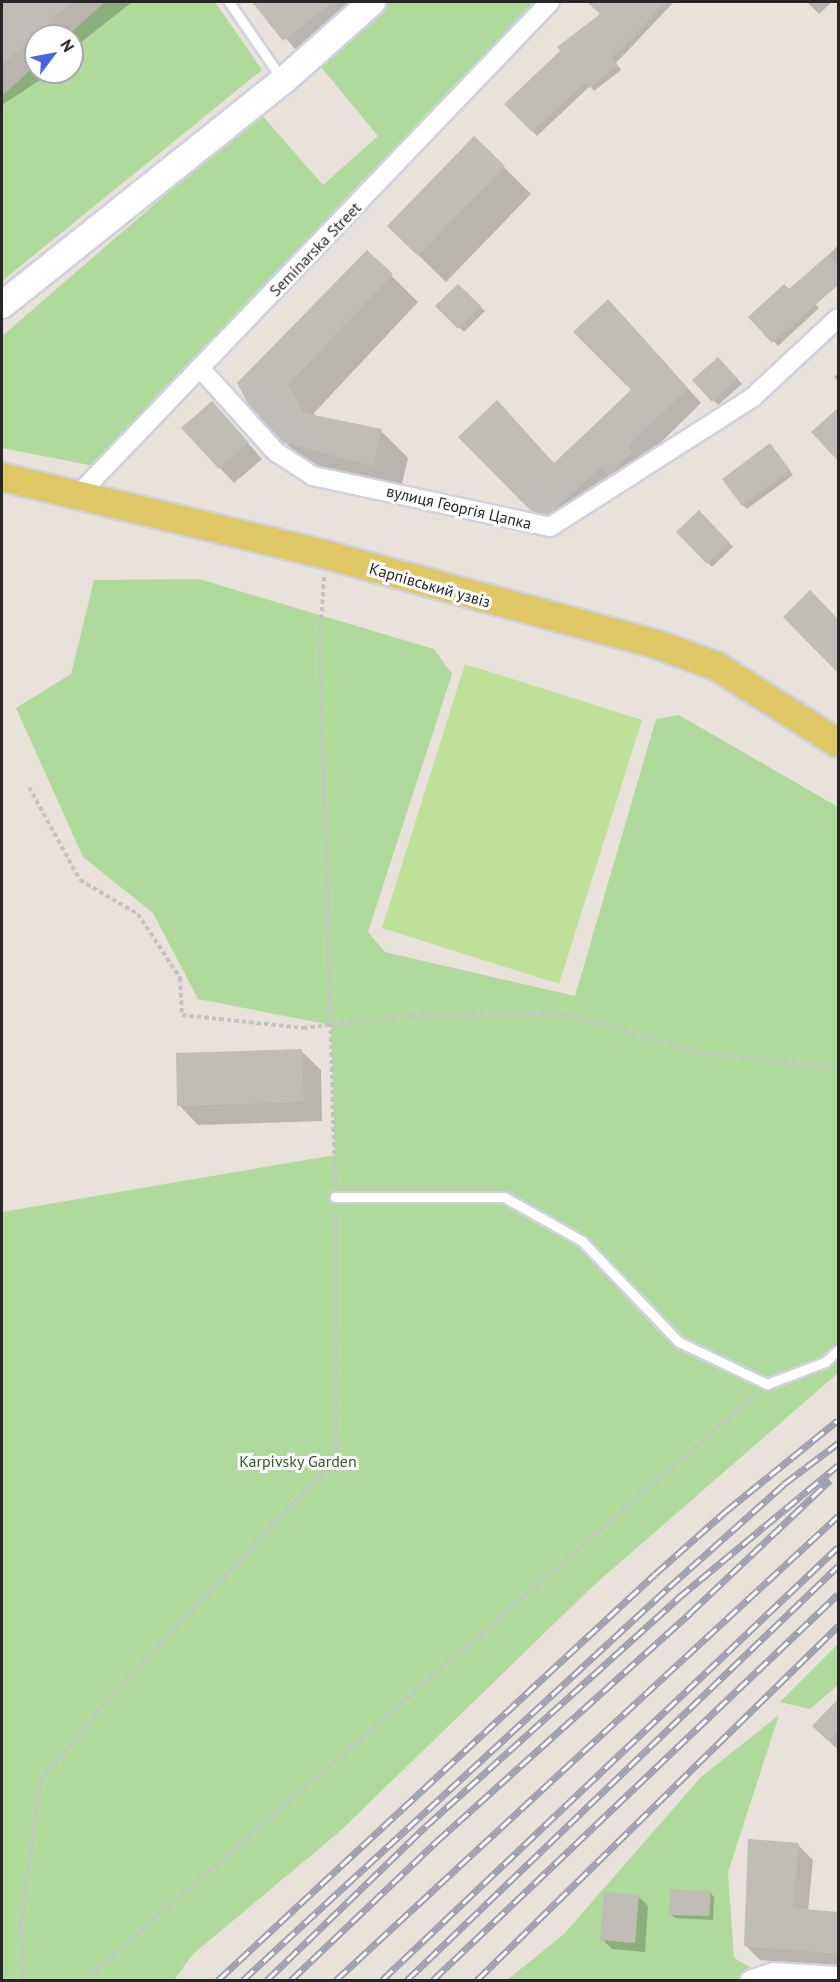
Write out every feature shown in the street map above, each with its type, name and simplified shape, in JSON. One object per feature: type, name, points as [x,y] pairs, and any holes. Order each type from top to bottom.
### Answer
[{"type":"main road","points":[[2,305],[283,81],[372,2]]},
{"type":"main road","name":"Карпівський узвіз","points":[[2,477],[326,555],[656,644],[716,666],[838,742]]},
{"type":"street","name":"Seminarska Street","points":[[79,494],[550,2]]},
{"type":"street","name":"вулиця Георгія Цапка","points":[[200,369],[276,452],[314,476],[550,526],[753,397],[838,318]]},
{"type":"street","points":[[750,1980],[773,1972],[838,1977]]},
{"type":"lane","points":[[229,2],[283,81]]},
{"type":"lane","points":[[335,1197],[504,1197],[582,1241],[679,1342],[767,1384],[825,1362],[838,1350]]},
{"type":"path","points":[[23,1980],[21,1922],[40,1782],[105,1703],[336,1458],[335,1197],[320,640],[326,555]]},
{"type":"path","points":[[29,787],[80,880],[138,914],[180,978],[182,1014],[303,1028],[412,1015],[567,1014],[702,1053],[838,1068]]},
{"type":"path","points":[[84,1980],[767,1384]]},
{"type":"green space","points":[[105,2],[215,2],[262,70],[2,281],[2,96],[24,76],[24,84],[84,84],[84,24],[80,24]]},
{"type":"green space","points":[[387,2],[539,2],[94,466],[2,448],[2,336],[260,113],[323,185],[378,136],[321,67]]},
{"type":"green space","name":"Karpivsky Garden","points":[[199,579],[434,649],[452,674],[368,932],[385,952],[575,996],[656,719],[679,715],[838,807],[838,1373],[593,1586],[338,1833],[193,1954],[174,1980],[2,1980],[2,1212],[335,1155],[331,1025],[198,999],[153,913],[83,857],[16,708],[71,674],[94,580]]},
{"type":"green space","points":[[465,664],[642,720],[559,984],[382,928]]},
{"type":"green space","points":[[838,1644],[838,1685],[810,1709],[780,1702]]},
{"type":"green space","points":[[779,1715],[728,1872],[734,1958],[773,1980],[507,1980],[564,1934],[701,1777]]},
{"type":"building","points":[[2,2],[72,2],[50,19],[52,24],[24,24],[24,46],[2,64]]},
{"type":"building","points":[[252,2],[333,2],[283,41]]},
{"type":"building","points":[[587,2],[666,2],[612,58],[618,65],[589,88],[585,83],[532,132],[504,104],[560,51],[557,47],[600,14]]},
{"type":"building","points":[[474,136],[505,166],[418,256],[387,226]]},
{"type":"building","points":[[367,250],[393,274],[288,385],[304,413],[382,429],[373,466],[282,442],[249,406],[237,383]]},
{"type":"building","points":[[828,255],[838,266],[838,285],[772,343],[748,317],[784,284],[789,289]]},
{"type":"building","points":[[458,284],[481,306],[458,329],[435,306]]},
{"type":"building","points":[[608,299],[688,388],[628,446],[633,452],[609,475],[601,467],[548,515],[531,511],[458,437],[497,400],[554,463],[631,390],[573,332]]},
{"type":"building","points":[[718,357],[738,379],[712,402],[692,380]]},
{"type":"building","points":[[212,401],[249,443],[219,469],[181,428]]},
{"type":"building","points":[[838,408],[838,461],[811,432]]},
{"type":"building","points":[[770,443],[790,470],[742,506],[722,479]]},
{"type":"building","points":[[699,510],[729,542],[707,564],[676,532]]},
{"type":"building","points":[[810,590],[838,619],[838,673],[783,617]]},
{"type":"building","points":[[302,1049],[304,1102],[177,1106],[176,1053]]},
{"type":"building","points":[[838,1699],[838,1731],[828,1741],[812,1726]]},
{"type":"building","points":[[748,1839],[799,1843],[793,1908],[838,1912],[838,1954],[744,1946]]},
{"type":"building","points":[[670,1889],[711,1891],[709,1916],[669,1915]]},
{"type":"building","points":[[604,1892],[639,1895],[635,1943],[600,1940]]},
{"type":"railway","points":[[218,1980],[655,1574],[726,1511],[838,1420]]},
{"type":"railway","points":[[243,1980],[669,1587],[784,1484],[838,1443]]},
{"type":"railway","points":[[267,1980],[426,1826],[678,1598],[838,1465]]},
{"type":"railway","points":[[291,1980],[437,1841],[690,1613],[830,1480]]},
{"type":"railway","points":[[336,1980],[838,1516]]},
{"type":"railway","points":[[382,1980],[838,1547]]},
{"type":"railway","points":[[407,1980],[838,1566]]},
{"type":"railway","points":[[433,1980],[838,1594]]},
{"type":"railway","points":[[477,1980],[838,1626]]}]
